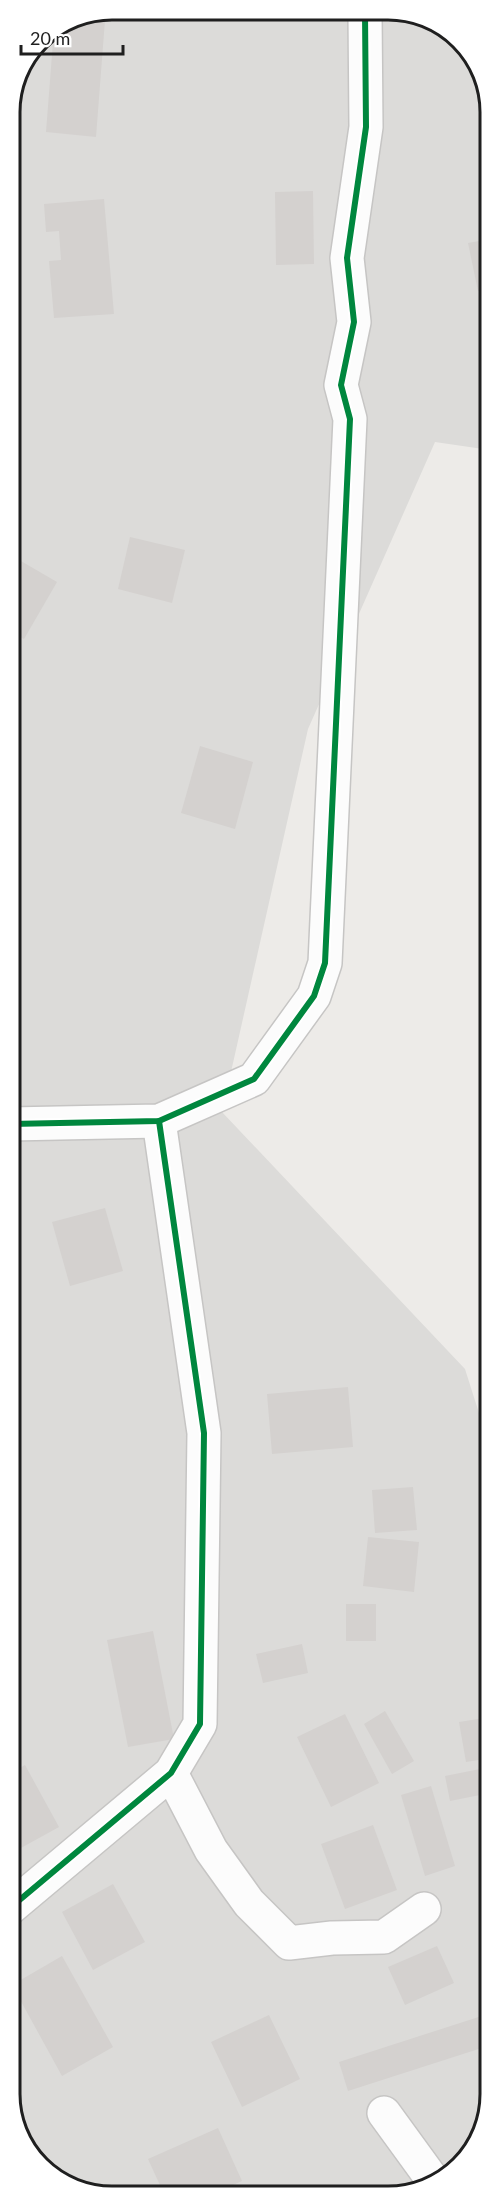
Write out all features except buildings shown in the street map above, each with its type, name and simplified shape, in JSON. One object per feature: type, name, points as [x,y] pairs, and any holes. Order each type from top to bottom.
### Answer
[{"type":"street","points":[[20,1124],[159,1121],[254,1079],[314,996],[325,963],[350,419],[340,385],[354,322],[347,258],[366,128],[365,19]]},
{"type":"street","points":[[20,1900],[171,1773],[200,1724],[204,1432],[159,1121]]},
{"type":"street","points":[[171,1773],[211,1850],[249,1903],[289,1943],[332,1938],[384,1937],[424,1909]]},
{"type":"street","points":[[384,2113],[429,2175]]},
{"type":"shaded area","points":[[112,19],[388,19],[406,21],[434,32],[453,47],[471,71],[477,88],[481,112],[481,449],[435,442],[308,729],[222,1112],[465,1369],[480,1417],[480,2099],[473,2129],[458,2154],[449,2163],[418,2181],[400,2185],[112,2186],[94,2184],[76,2178],[56,2166],[39,2149],[29,2134],[20,2105],[20,106],[21,94],[35,60],[60,35],[94,21]]},
{"type":"cycle path","points":[[20,1124],[159,1121],[254,1079],[314,996],[325,963],[350,419],[341,385],[354,322],[347,258],[366,127],[365,19]]},
{"type":"cycle path","points":[[20,1900],[171,1773],[200,1724],[204,1433],[159,1121]]}]
